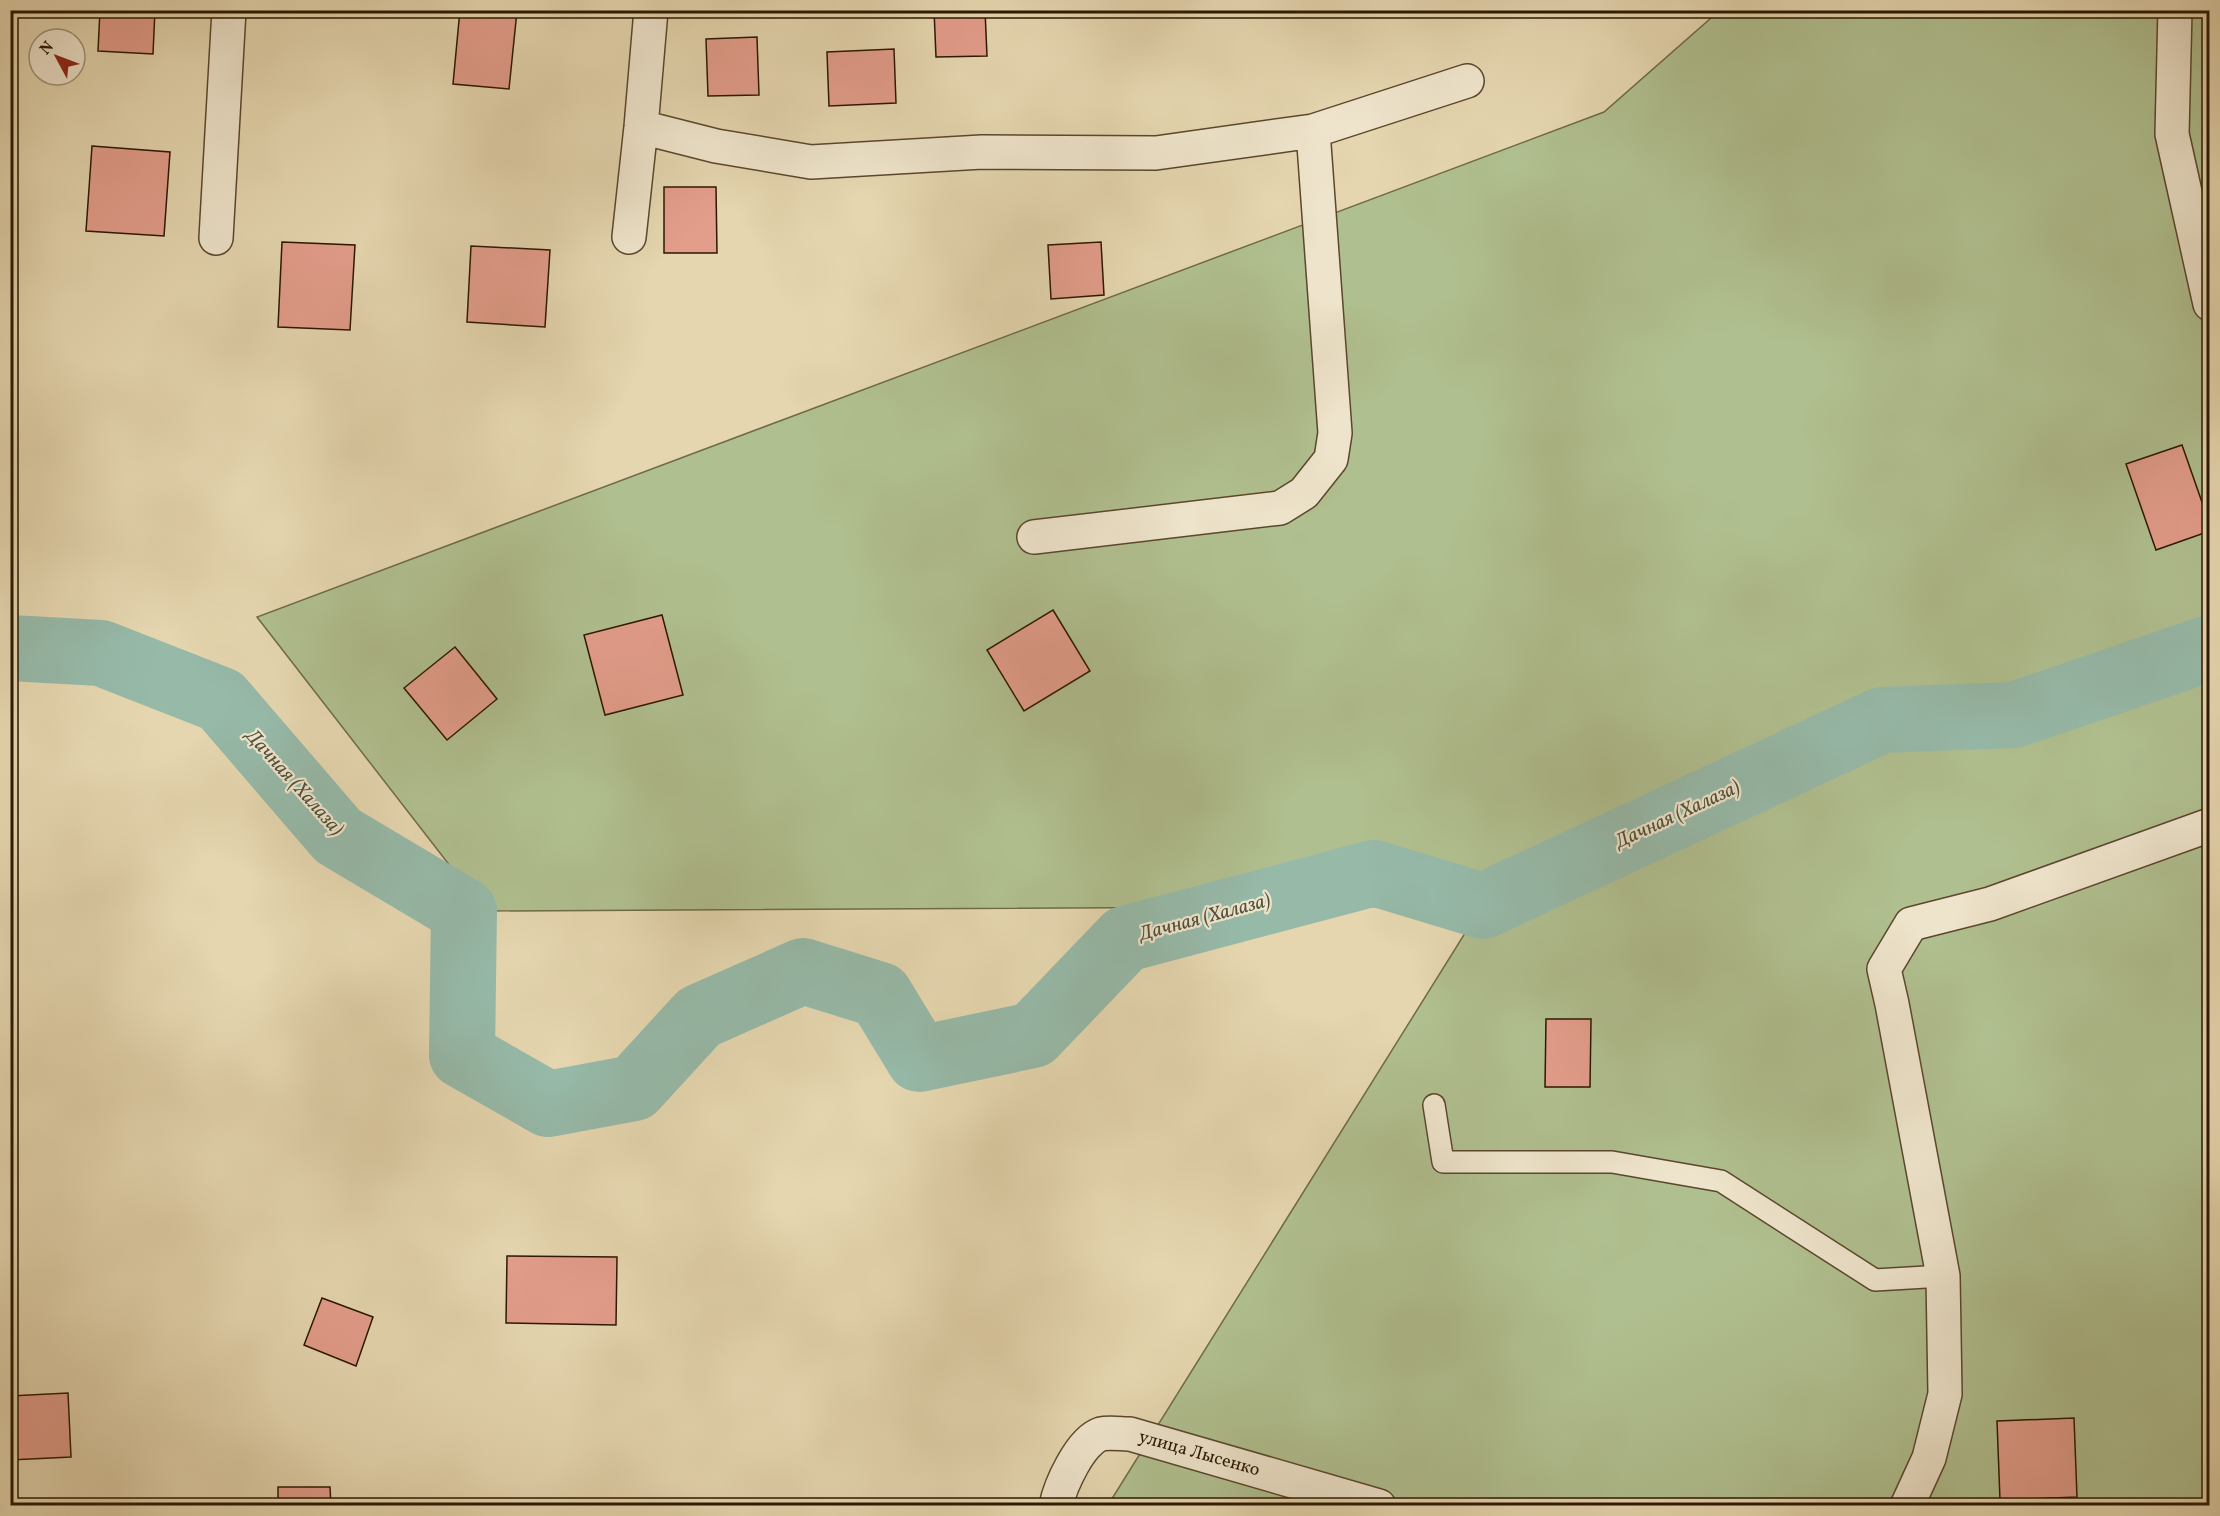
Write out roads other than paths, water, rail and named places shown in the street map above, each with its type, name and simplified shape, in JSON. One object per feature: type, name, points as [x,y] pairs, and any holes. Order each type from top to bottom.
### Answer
[{"type":"street","points":[[216,238],[229,10]]},
{"type":"street","points":[[629,237],[651,10]]},
{"type":"street","points":[[2175,10],[2172,134],[2210,304]]},
{"type":"street","points":[[641,127],[716,146],[811,162],[982,152],[1156,153],[1313,131],[1467,81]]},
{"type":"street","points":[[1034,537],[1280,508],[1304,493],[1331,459],[1335,433],[1313,131]]},
{"type":"street","points":[[1907,1506],[1929,1458],[1946,1394],[1943,1276],[1884,969],[1911,924],[1990,904],[2210,825]]},
{"type":"street","name":"улица Лысенко","points":[[1056,1506],[1064,1477],[1083,1448],[1100,1434],[1130,1434],[1379,1506]]},
{"type":"lane","points":[[1434,1105],[1443,1162],[1612,1162],[1721,1181],[1875,1280],[1943,1276]]},
{"type":"waterway","name":"Дачная (Халаза)","points":[[10,648],[101,653],[221,700],[338,836],[464,911],[462,1055],[548,1104],[634,1088],[699,1017],[803,971],[880,995],[919,1059],[1033,1035],[1125,939],[1374,873],[1483,906],[1882,720],[2014,715],[2210,648]]}]
